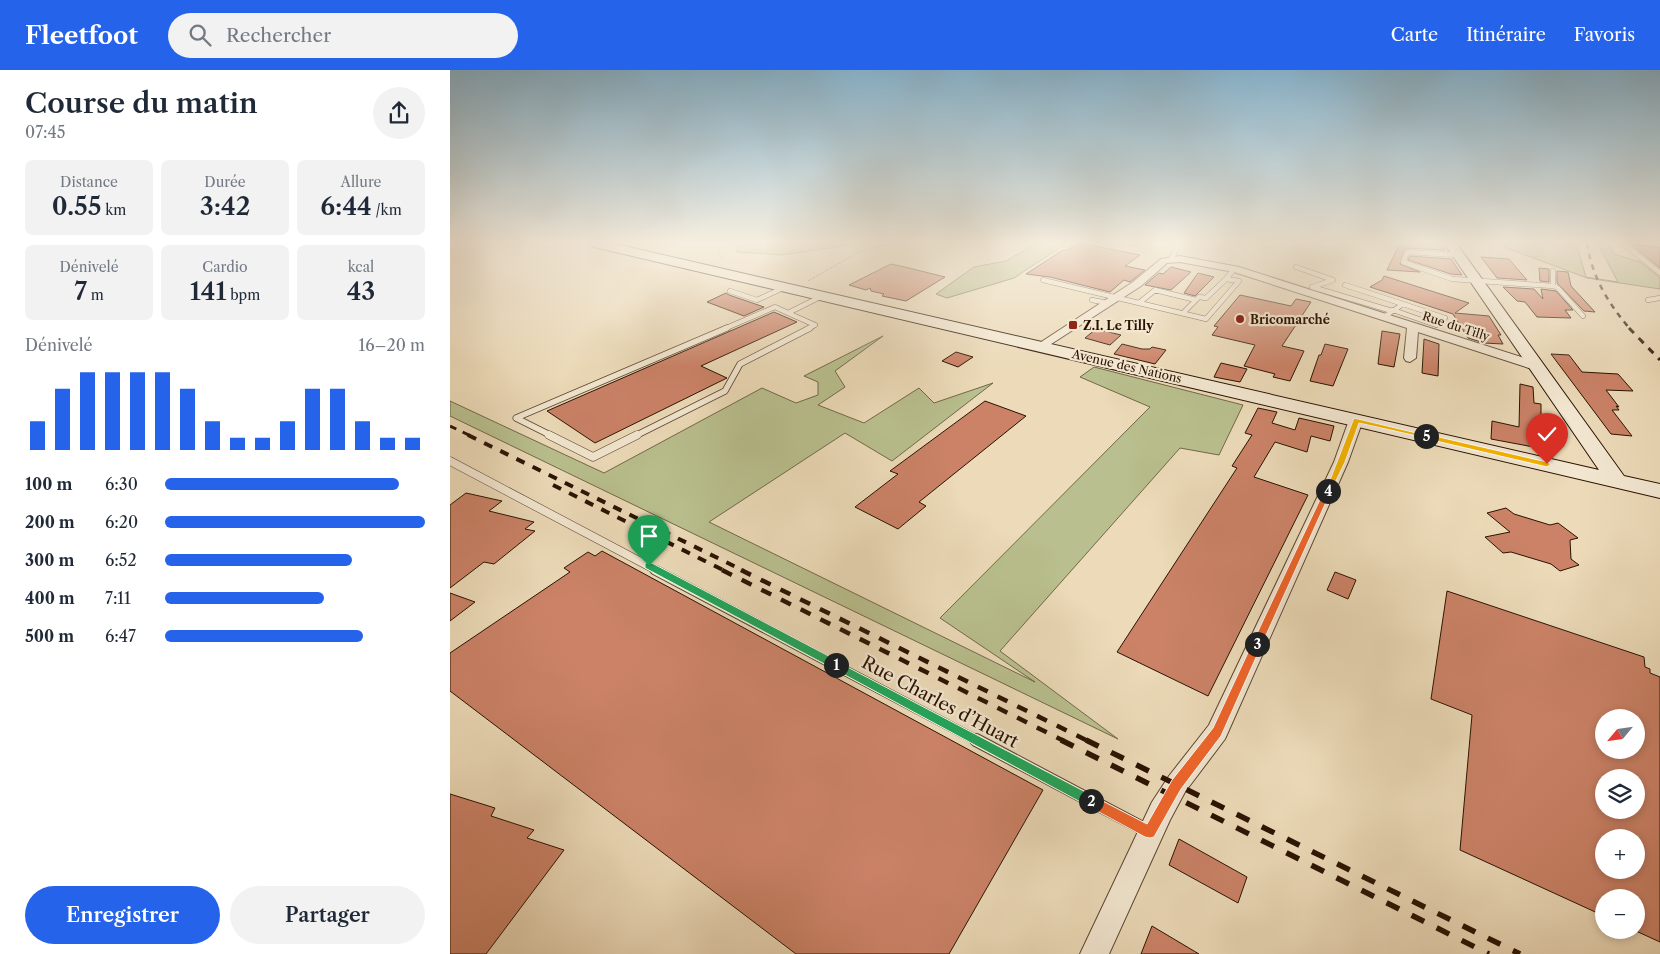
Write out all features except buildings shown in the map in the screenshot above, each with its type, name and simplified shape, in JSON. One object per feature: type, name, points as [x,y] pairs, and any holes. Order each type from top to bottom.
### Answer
[{"type":"main road","name":"Avenue des Nations","points":[[773,284],[1660,491]]},
{"type":"main road","points":[[1479,284],[1617,480]]},
{"type":"street","points":[[1041,346],[1137,284]]},
{"type":"street","name":"Rue du Tilly","points":[[1290,284],[1389,313],[1413,326],[1536,366]]},
{"type":"street","points":[[1410,358],[1413,326]]},
{"type":"street","points":[[1094,954],[1150,832],[1177,784],[1217,732],[1341,462],[1356,420]]},
{"type":"lane","points":[[1058,284],[1112,300]]},
{"type":"lane","points":[[1183,313],[1198,297],[1206,298],[1220,284]]},
{"type":"lane","points":[[1092,300],[1139,303],[1206,319],[1236,284]]},
{"type":"lane","points":[[1307,289],[1321,284]]},
{"type":"lane","points":[[1534,284],[1558,288],[1583,316]]},
{"type":"lane","points":[[1344,285],[1445,318],[1436,325],[1389,313]]},
{"type":"lane","points":[[730,291],[757,300],[785,287]]},
{"type":"lane","points":[[1139,303],[1155,290],[1196,300]]},
{"type":"lane","points":[[788,313],[814,325],[740,364],[725,391],[593,457],[516,418],[775,308],[788,313],[822,296]]},
{"type":"lane","points":[[1648,300],[1660,298]]},
{"type":"lane","points":[[1389,313],[1403,304]]},
{"type":"lane","name":"Rue Charles d’Huart","points":[[450,461],[1150,832]]},
{"type":"path","points":[[804,292],[810,288],[808,284]]},
{"type":"green space","points":[[950,284],[993,284],[947,298],[936,294]]},
{"type":"green space","points":[[1628,284],[1660,284],[1660,289]]},
{"type":"green space","points":[[883,336],[835,371],[845,387],[818,405],[864,423],[919,388],[934,403],[993,383],[892,461],[845,433],[709,522],[1035,682],[940,618],[1150,407],[1080,377],[1094,367],[1243,405],[1219,455],[1180,448],[1000,651],[1118,739],[450,416],[450,401],[604,473],[762,388],[796,403],[818,395],[818,382],[804,376]]},
{"type":"railway","points":[[1600,284],[1630,329]]},
{"type":"railway","points":[[1629,328],[1660,360]]},
{"type":"railway","points":[[450,426],[471,436]]},
{"type":"railway","points":[[468,435],[744,571]]},
{"type":"railway","points":[[553,485],[725,571]]},
{"type":"railway","points":[[722,570],[1064,741]]},
{"type":"railway","points":[[741,570],[1088,741]]},
{"type":"railway","points":[[1061,740],[1489,954]]},
{"type":"railway","points":[[1086,740],[1520,954]]},
{"type":"place","name":"Bricomarché","points":[[1240,319]]},
{"type":"place","name":"Z.I. Le Tilly","points":[[1073,325]]},
{"type":"route","points":[[649,566],[1150,832],[1177,784],[1217,732],[1341,462],[1356,420],[1547,464]]}]
